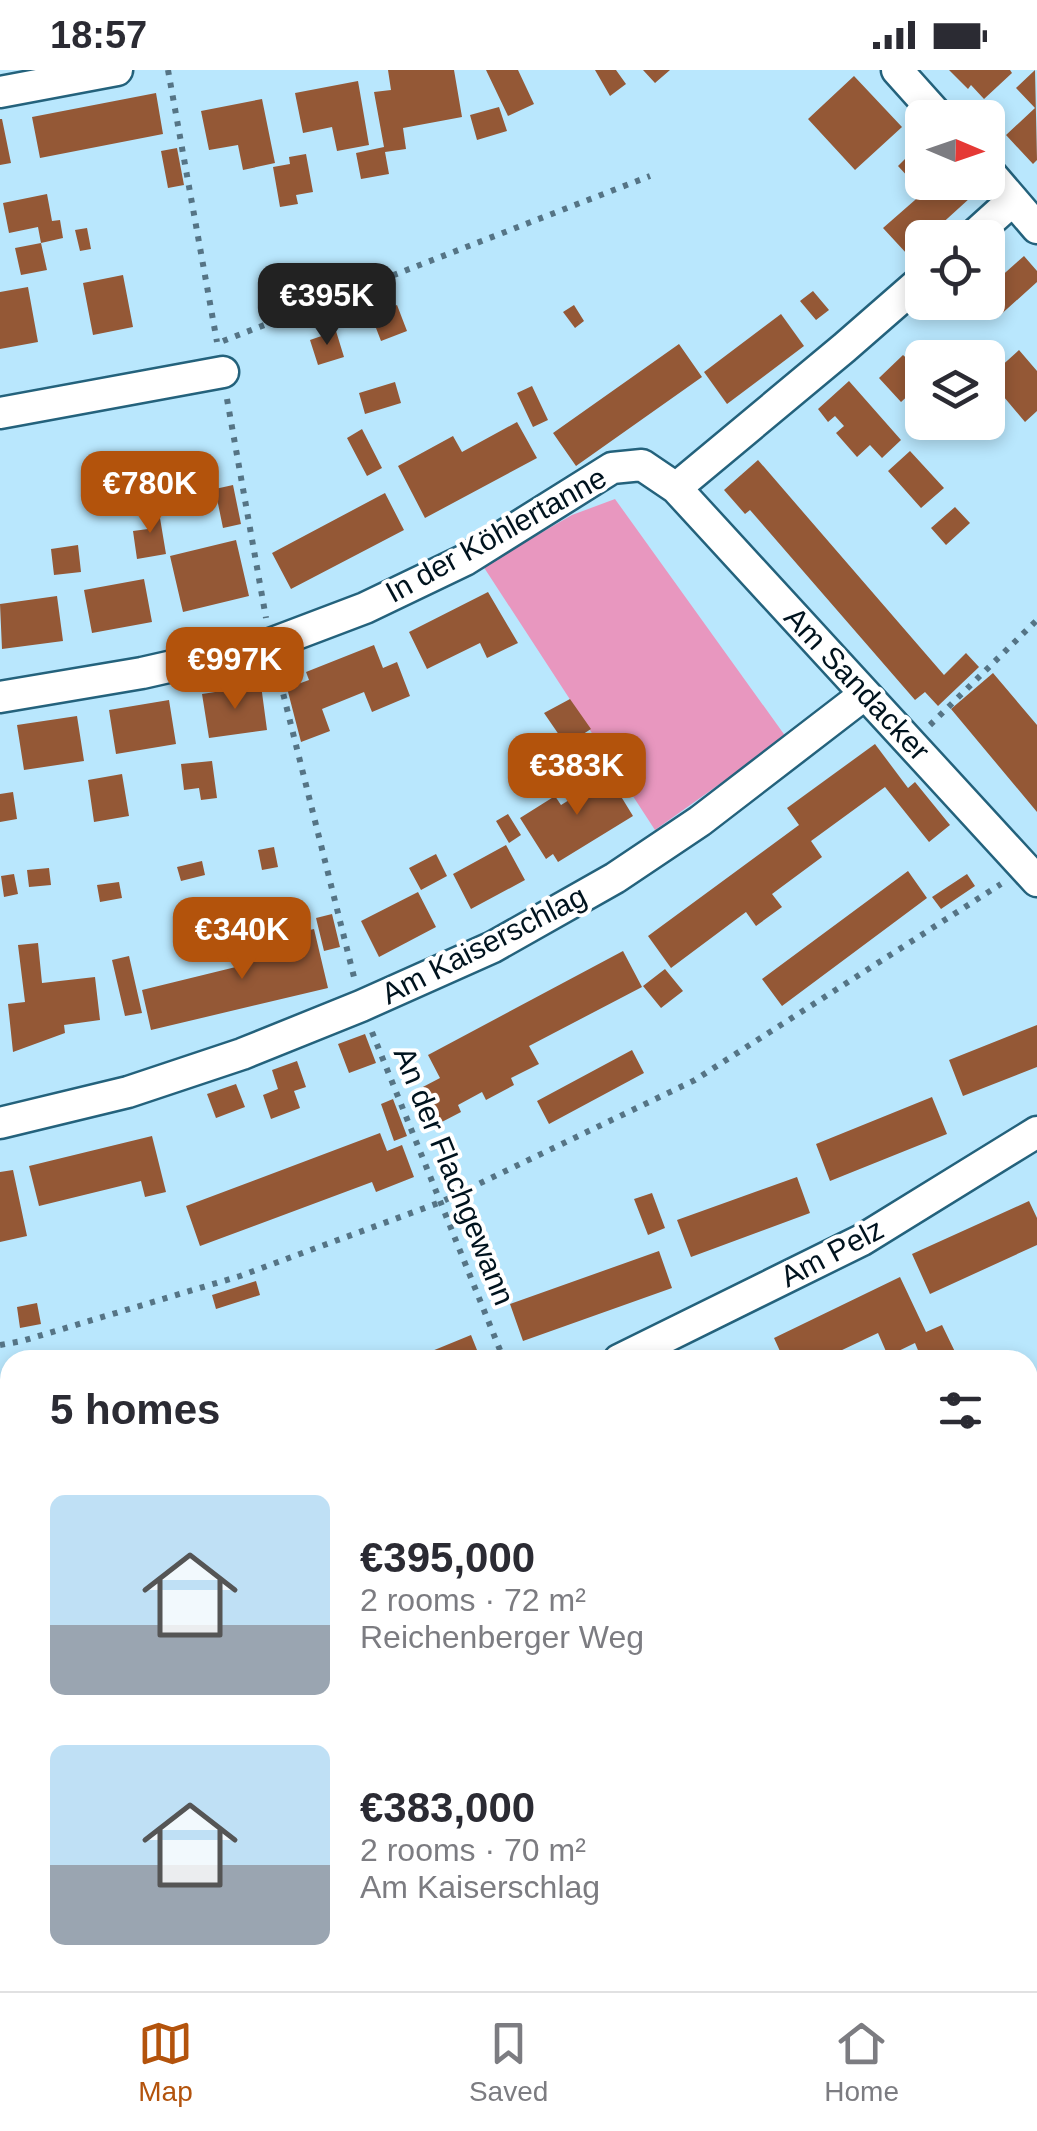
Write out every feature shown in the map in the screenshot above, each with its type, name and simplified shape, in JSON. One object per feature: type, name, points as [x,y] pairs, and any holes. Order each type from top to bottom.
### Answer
[{"type":"street","points":[[0,92],[117,70]]},
{"type":"street","points":[[898,70],[924,100]]},
{"type":"street","points":[[1005,191],[1037,228]]},
{"type":"street","points":[[991,220],[1013,200]]},
{"type":"street","points":[[676,488],[905,295]]},
{"type":"street","points":[[0,413],[220,358]]},
{"type":"street","name":"In der Köhlertanne","points":[[0,697],[142,673],[270,644],[364,608],[465,560],[612,468],[642,465],[676,488]]},
{"type":"street","name":"Am Sandacker","points":[[676,488],[1032,875]]},
{"type":"street","name":"Am Kaiserschlag","points":[[0,1122],[128,1092],[242,1054],[493,947],[614,878],[700,822],[865,694]]},
{"type":"street","name":"Am Pelz","points":[[639,1350],[862,1240],[1037,1132]]},
{"type":"path","name":"An der Flachgewann","points":[[168,70],[270,644],[361,1006],[500,1350]]},
{"type":"path","points":[[220,358],[650,176]]},
{"type":"path","points":[[911,743],[1037,620]]},
{"type":"path","points":[[0,1345],[22,1342],[240,1276],[441,1202],[694,1080],[1032,875]]},
{"type":"shaded area","points":[[615,499],[786,737],[655,830],[483,566],[572,515]]},
{"type":"building","points":[[388,70],[454,70],[462,117],[403,128],[406,149],[385,152],[389,174],[361,179],[356,153],[384,147],[374,92],[391,90]]},
{"type":"building","points":[[486,70],[518,70],[534,104],[508,116]]},
{"type":"building","points":[[595,70],[616,70],[626,84],[610,96]]},
{"type":"building","points":[[643,70],[670,70],[655,83]]},
{"type":"building","points":[[949,70],[1010,70],[1012,73],[984,99]]},
{"type":"building","points":[[1035,70],[1037,160],[1033,164],[1006,135],[1035,108],[1016,88]]},
{"type":"building","points":[[854,76],[902,127],[855,170],[808,119]]},
{"type":"building","points":[[358,81],[369,145],[337,151],[332,127],[303,133],[295,93]]},
{"type":"building","points":[[156,93],[163,134],[40,158],[32,117]]},
{"type":"building","points":[[262,99],[275,163],[243,170],[238,145],[209,150],[201,111]]},
{"type":"building","points":[[499,107],[507,131],[477,140],[470,115]]},
{"type":"building","points":[[0,119],[11,163],[0,165]]},
{"type":"building","points":[[177,148],[184,185],[168,188],[161,151]]},
{"type":"building","points":[[306,154],[313,192],[296,195],[298,204],[280,207],[273,167],[290,164],[289,157]]},
{"type":"building","points":[[47,194],[52,221],[60,220],[63,238],[41,243],[38,227],[9,233],[3,203]]},
{"type":"building","points":[[915,200],[968,200],[946,220],[905,220],[905,252],[883,228]]},
{"type":"building","points":[[87,228],[91,249],[80,251],[75,230]]},
{"type":"building","points":[[41,243],[47,270],[21,275],[15,248]]},
{"type":"building","points":[[1024,256],[1037,271],[1037,282],[1005,311],[1005,273]]},
{"type":"building","points":[[123,275],[133,327],[93,335],[83,283]]},
{"type":"building","points":[[28,287],[38,342],[0,349],[0,292]]},
{"type":"building","points":[[813,291],[829,310],[816,320],[800,301]]},
{"type":"building","points":[[397,305],[407,331],[381,341],[371,315]]},
{"type":"building","points":[[574,305],[584,321],[575,328],[563,312]]},
{"type":"building","points":[[781,314],[804,346],[727,404],[704,372]]},
{"type":"building","points":[[336,331],[344,357],[318,365],[310,340]]},
{"type":"building","points":[[679,344],[702,377],[576,466],[553,433]]},
{"type":"building","points":[[1019,350],[1037,371],[1037,411],[1025,422],[1005,398],[1005,363]]},
{"type":"building","points":[[905,357],[905,398],[901,402],[879,378]]},
{"type":"building","points":[[849,381],[901,440],[882,458],[870,445],[857,457],[836,433],[844,426],[835,416],[828,422],[818,409]]},
{"type":"building","points":[[395,382],[401,403],[365,414],[359,393]]},
{"type":"building","points":[[532,386],[548,420],[533,427],[517,393]]},
{"type":"building","points":[[517,422],[537,458],[425,518],[398,466],[453,436],[462,452]]},
{"type":"building","points":[[362,429],[382,468],[367,476],[347,438]]},
{"type":"building","points":[[910,451],[944,488],[921,508],[888,471]]},
{"type":"building","points":[[758,460],[944,675],[966,653],[979,667],[938,706],[925,692],[915,700],[750,510],[745,514],[724,490]]},
{"type":"building","points":[[233,485],[241,524],[223,528],[215,489]]},
{"type":"building","points":[[385,493],[404,530],[291,589],[272,553]]},
{"type":"building","points":[[158,506],[166,554],[137,559],[133,531],[148,529],[145,508]]},
{"type":"building","points":[[955,507],[970,523],[946,545],[931,528]]},
{"type":"building","points":[[236,540],[249,596],[183,612],[170,556]]},
{"type":"building","points":[[78,545],[81,572],[54,575],[51,549]]},
{"type":"building","points":[[144,579],[152,622],[92,633],[84,590]]},
{"type":"building","points":[[488,592],[518,643],[487,658],[480,643],[427,669],[409,632]]},
{"type":"building","points":[[57,596],[63,641],[2,649],[0,604]]},
{"type":"building","points":[[374,645],[383,668],[397,662],[410,696],[372,712],[364,692],[322,709],[330,731],[301,742],[287,688],[309,680],[306,672]]},
{"type":"building","points":[[993,673],[1037,725],[1037,812],[951,709]]},
{"type":"building","points":[[261,685],[267,730],[209,738],[202,694]]},
{"type":"building","points":[[570,699],[591,729],[566,745],[544,713]]},
{"type":"building","points":[[169,700],[176,744],[116,754],[109,710]]},
{"type":"building","points":[[77,716],[84,761],[24,770],[17,725]]},
{"type":"building","points":[[875,744],[908,788],[915,782],[950,825],[929,842],[885,787],[811,841],[822,857],[772,894],[782,907],[756,926],[746,912],[671,968],[648,936],[799,825],[787,808]]},
{"type":"building","points":[[212,761],[217,798],[201,800],[199,788],[184,790],[181,764]]},
{"type":"building","points":[[603,767],[633,816],[558,862],[553,854],[546,859],[520,818],[555,796],[561,805],[587,789],[582,780]]},
{"type":"building","points":[[122,774],[129,816],[94,822],[88,780]]},
{"type":"building","points":[[13,792],[17,819],[0,822],[0,794]]},
{"type":"building","points":[[508,814],[521,835],[509,843],[496,821]]},
{"type":"building","points":[[506,845],[525,880],[471,909],[453,874]]},
{"type":"building","points":[[274,847],[278,867],[262,870],[258,850]]},
{"type":"building","points":[[436,854],[447,876],[421,890],[409,868]]},
{"type":"building","points":[[202,861],[205,875],[181,881],[177,867]]},
{"type":"building","points":[[49,868],[51,885],[29,887],[27,870]]},
{"type":"building","points":[[908,871],[927,898],[782,1006],[762,979]]},
{"type":"building","points":[[14,874],[18,894],[4,897],[1,876]]},
{"type":"building","points":[[967,874],[975,886],[941,909],[932,897]]},
{"type":"building","points":[[119,882],[122,898],[100,902],[97,885]]},
{"type":"building","points":[[418,892],[436,927],[379,957],[361,921]]},
{"type":"building","points":[[332,914],[340,947],[324,951],[316,918]]},
{"type":"building","points":[[314,929],[328,988],[151,1030],[142,990],[248,964],[244,945]]},
{"type":"building","points":[[38,943],[42,983],[95,977],[100,1020],[64,1025],[65,1033],[13,1052],[8,1004],[25,1002],[18,945]]},
{"type":"building","points":[[623,951],[642,987],[529,1046],[539,1064],[511,1078],[514,1085],[486,1100],[482,1092],[458,1105],[461,1112],[438,1124],[419,1089],[440,1078],[428,1055]]},
{"type":"building","points":[[129,956],[142,1013],[125,1016],[112,960]]},
{"type":"building","points":[[665,969],[683,991],[661,1008],[643,986]]},
{"type":"building","points":[[1037,1025],[1037,1067],[963,1096],[949,1060]]},
{"type":"building","points":[[365,1034],[376,1063],[349,1073],[338,1044]]},
{"type":"building","points":[[632,1050],[644,1073],[549,1124],[537,1101]]},
{"type":"building","points":[[297,1061],[306,1087],[294,1091],[300,1108],[271,1119],[263,1095],[278,1089],[272,1070]]},
{"type":"building","points":[[236,1084],[245,1107],[216,1118],[207,1094]]},
{"type":"building","points":[[932,1097],[947,1134],[830,1181],[816,1144]]},
{"type":"building","points":[[393,1099],[407,1136],[394,1141],[381,1104]]},
{"type":"building","points":[[380,1133],[387,1151],[402,1145],[414,1177],[376,1192],[372,1182],[200,1246],[186,1206]]},
{"type":"building","points":[[152,1136],[166,1192],[145,1197],[141,1181],[39,1206],[29,1166]]},
{"type":"building","points":[[13,1170],[27,1236],[0,1242],[0,1172]]},
{"type":"building","points":[[797,1177],[810,1213],[691,1257],[677,1220]]},
{"type":"building","points":[[652,1193],[665,1228],[648,1235],[634,1199]]},
{"type":"building","points":[[1029,1201],[1037,1218],[1037,1245],[930,1294],[912,1254]]},
{"type":"building","points":[[659,1251],[672,1288],[523,1341],[510,1304]]},
{"type":"building","points":[[900,1277],[926,1332],[942,1325],[954,1350],[918,1350],[915,1343],[900,1350],[885,1350],[878,1333],[842,1350],[779,1350],[774,1338]]},
{"type":"building","points":[[256,1281],[260,1295],[216,1309],[212,1295]]},
{"type":"building","points":[[37,1303],[41,1324],[20,1328],[17,1307]]},
{"type":"building","points":[[471,1335],[477,1350],[434,1350]]}]
